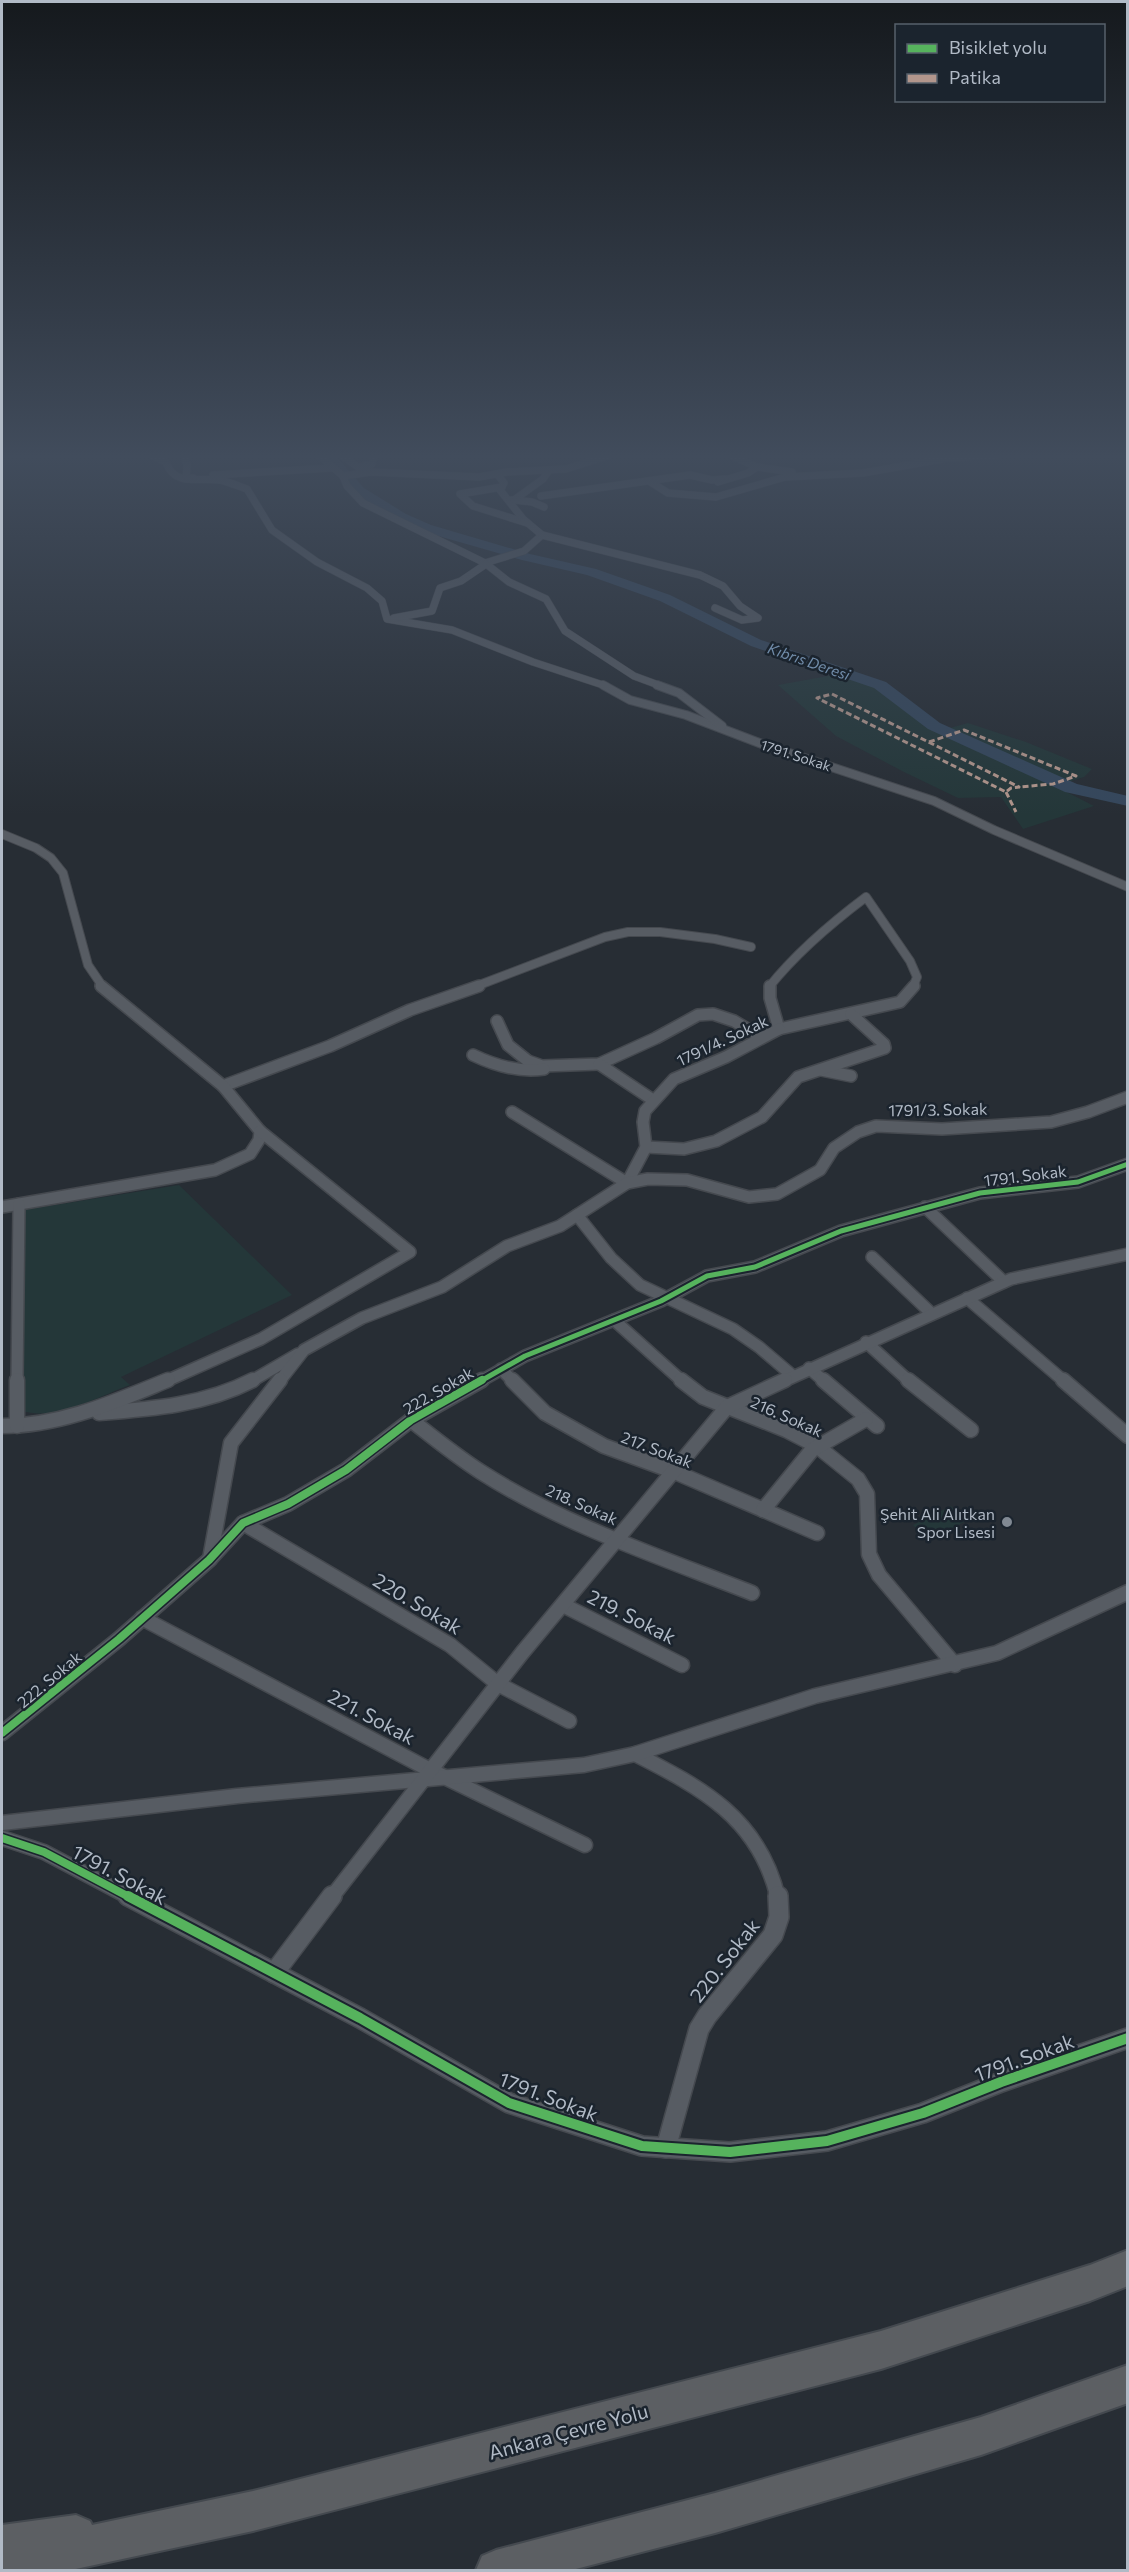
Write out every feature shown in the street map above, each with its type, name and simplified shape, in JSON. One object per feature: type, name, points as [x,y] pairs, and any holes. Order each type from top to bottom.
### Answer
[{"type":"highway","name":"Ankara Çevre Yolu","points":[[2,2565],[253,2511],[881,2350],[1090,2283],[1128,2268]]},
{"type":"highway","points":[[495,2571],[715,2513],[981,2436],[1128,2384]]},
{"type":"highway","points":[[2,2545],[253,2511]]},
{"type":"street","points":[[344,575],[378,597],[384,604],[387,619],[432,611],[440,588],[461,581],[469,575]]},
{"type":"street","points":[[500,575],[509,582],[546,599],[552,605],[560,626],[565,631],[586,642],[634,676],[679,693],[730,732]]},
{"type":"street","points":[[700,575],[723,586],[740,606],[758,618],[742,620],[715,608]]},
{"type":"street","name":"1791. Sokak","points":[[387,619],[452,630],[533,662],[594,680],[630,700],[686,715],[934,801],[994,830],[1128,887]]},
{"type":"street","points":[[2,834],[34,845],[57,864],[63,873],[88,965],[102,987],[223,1086],[260,1131],[410,1252],[261,1339],[128,1398],[84,1414]]},
{"type":"street","name":"1791/4. Sokak","points":[[646,1147],[643,1122],[645,1111],[674,1079],[726,1057],[780,1029],[900,1002],[915,986],[917,977],[897,939],[866,897],[829,924],[808,943],[769,987],[769,998],[775,1009],[780,1029]]},
{"type":"street","points":[[223,1086],[330,1046],[410,1010],[507,976],[605,937],[628,932],[660,932],[715,939],[751,947]]},
{"type":"street","points":[[497,1021],[508,1045],[528,1062],[542,1066],[599,1064],[656,1038],[698,1015],[713,1014],[734,1021],[761,1037]]},
{"type":"street","points":[[2,1426],[17,1426],[84,1414],[134,1411],[201,1399],[241,1387],[362,1318],[442,1287],[507,1246],[560,1226],[627,1183],[646,1147],[680,1150],[698,1148],[723,1139],[762,1118],[776,1103],[788,1084],[798,1077],[885,1048],[884,1044],[851,1014]]},
{"type":"street","points":[[472,1055],[507,1068],[534,1071],[560,1066]]},
{"type":"street","points":[[599,1064],[653,1100]]},
{"type":"street","points":[[820,1070],[851,1076]]},
{"type":"street","name":"1791/3. Sokak","points":[[627,1183],[648,1179],[687,1180],[749,1197],[777,1194],[820,1170],[834,1148],[858,1132],[876,1126],[942,1129],[1051,1122],[1088,1112],[1128,1097]]},
{"type":"street","points":[[512,1112],[627,1183]]},
{"type":"street","points":[[2,1207],[207,1172],[227,1166],[254,1152],[259,1144],[260,1131]]},
{"type":"street","name":"1791. Sokak","points":[[925,1207],[980,1193],[1078,1182],[1128,1164]]},
{"type":"street","points":[[17,1426],[19,1204]]},
{"type":"street","points":[[925,1207],[1004,1282]]},
{"type":"street","name":"222. Sokak","points":[[2,1733],[209,1560],[243,1523],[288,1504],[346,1470],[411,1420],[525,1356],[667,1298],[707,1276],[722,1271],[755,1267],[841,1231],[925,1207]]},
{"type":"street","points":[[577,1215],[610,1258],[640,1285],[733,1329],[759,1347],[793,1376]]},
{"type":"street","points":[[274,1973],[425,1775],[727,1407],[866,1342],[1004,1282],[1052,1269],[1128,1254]]},
{"type":"street","points":[[872,1257],[931,1313]]},
{"type":"street","points":[[967,1298],[1128,1436]]},
{"type":"street","name":"216. Sokak","points":[[614,1320],[666,1369],[703,1397],[786,1430],[818,1446],[845,1466],[862,1484],[867,1494],[869,1554],[879,1575],[954,1665]]},
{"type":"street","points":[[866,1342],[909,1381],[970,1430]]},
{"type":"street","points":[[209,1560],[222,1481],[231,1443],[304,1350]]},
{"type":"street","points":[[763,1510],[818,1446],[872,1422],[809,1368]]},
{"type":"street","name":"217. Sokak","points":[[501,1370],[545,1413],[604,1446],[675,1472],[817,1533]]},
{"type":"street","name":"218. Sokak","points":[[411,1420],[447,1450],[492,1480],[552,1512],[752,1593]]},
{"type":"street","name":"220. Sokak","points":[[243,1523],[450,1645],[498,1684],[569,1721]]},
{"type":"street","points":[[2,1823],[425,1775],[446,1778],[584,1765],[635,1754],[815,1696],[997,1653],[1128,1592]]},
{"type":"street","name":"219. Sokak","points":[[564,1605],[682,1665]]},
{"type":"street","name":"221. Sokak","points":[[142,1618],[425,1775]]},
{"type":"street","name":"220. Sokak","points":[[635,1754],[705,1790],[741,1821],[769,1870],[782,1912],[774,1934],[719,2002],[707,2012],[703,2020],[666,2148]]},
{"type":"street","points":[[446,1778],[585,1845]]},
{"type":"street","name":"1791. Sokak","points":[[2,1838],[44,1852],[360,2018],[509,2103],[642,2146],[730,2152],[827,2141],[923,2113],[1001,2082],[1128,2038]]},
{"type":"shaded area","points":[[839,674],[868,682],[939,731],[968,723],[1026,742],[1092,769],[1084,777],[1055,786],[1094,806],[1023,829],[1001,797],[958,798],[904,772],[836,736],[778,685]]},
{"type":"shaded area","points":[[179,1185],[292,1295],[121,1377],[130,1385],[63,1410],[49,1413],[22,1411],[24,1210]]},
{"type":"shaded area","points":[[951,1506],[966,1521],[929,1540],[913,1525]]},
{"type":"waterway","name":"Kıbrıs Deresi","points":[[600,575],[665,598],[756,643],[880,685],[934,726],[1071,788],[1128,801]]},
{"type":"marked path","points":[[1006,792],[1011,788],[1019,787],[832,694],[817,698],[1006,792],[1016,812]]},
{"type":"marked path","points":[[929,742],[964,730],[1076,776],[1053,784],[1019,787]]},
{"type":"cycle path","points":[[2,1733],[119,1639],[209,1560],[243,1523],[288,1504],[346,1470],[411,1420],[525,1356],[661,1301],[707,1276],[755,1267],[841,1231],[980,1193],[1078,1182],[1128,1164]]},
{"type":"cycle path","points":[[2,1838],[44,1852],[360,2018],[509,2103],[642,2146],[730,2152],[827,2141],[923,2113],[1001,2082],[1128,2038]]},
{"type":"place","name":"Şehit Ali Alıtkan Spor Lisesi","points":[[1007,1522]]}]
